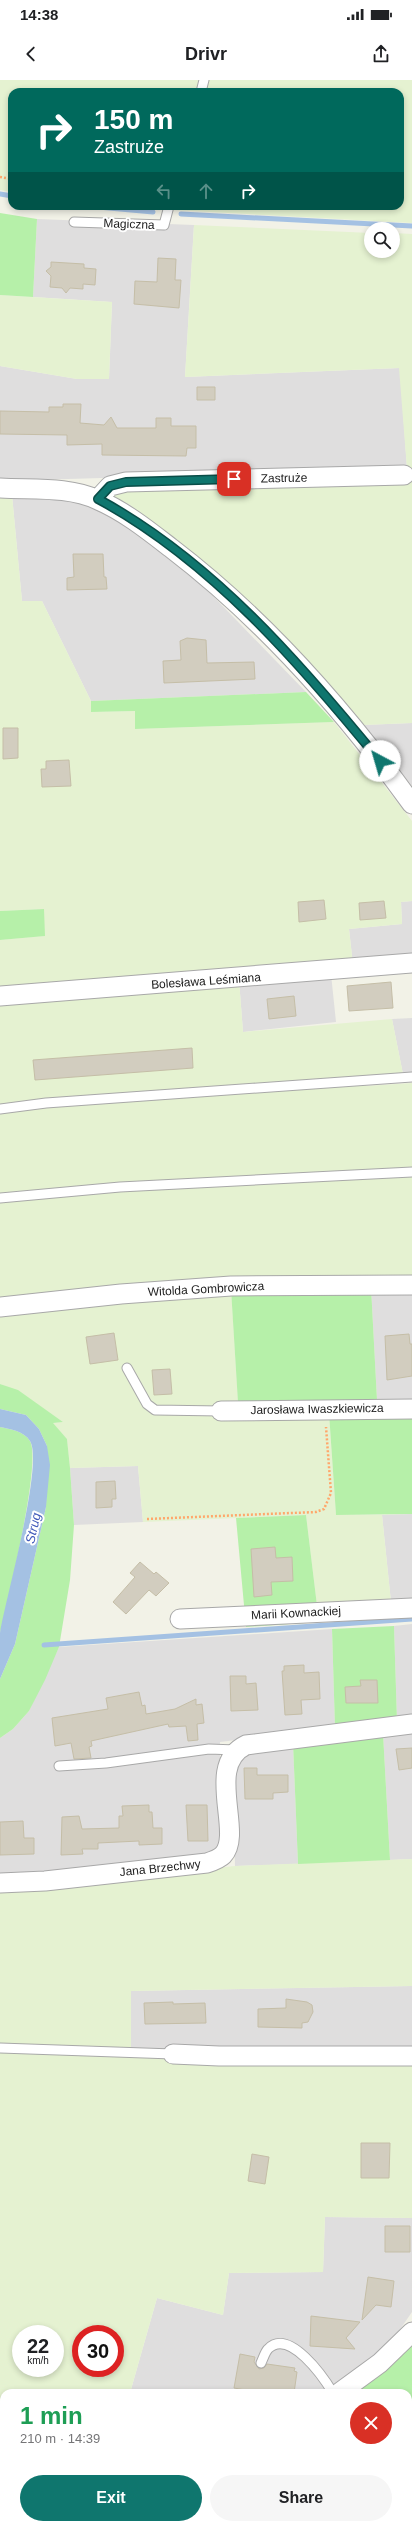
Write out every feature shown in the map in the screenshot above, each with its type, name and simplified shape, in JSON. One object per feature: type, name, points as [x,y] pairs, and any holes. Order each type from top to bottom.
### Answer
[{"type":"street","name":"Zastruże","points":[[98,499],[110,486],[126,482],[404,475]]},
{"type":"street","points":[[0,488],[58,491],[98,499],[152,533],[190,562],[265,630],[334,706],[412,804]]},
{"type":"street","name":"Bolesława Leśmiana","points":[[0,996],[412,963]]},
{"type":"street","name":"Witolda Gombrowicza","points":[[0,1307],[121,1294],[231,1286],[412,1285]]},
{"type":"street","name":"Jarosława Iwaszkiewicza","points":[[221,1411],[412,1409]]},
{"type":"street","name":"Marii Kownackiej","points":[[180,1619],[412,1608]]},
{"type":"street","points":[[236,1750],[246,1745],[412,1724]]},
{"type":"street","name":"Jana Brzechwy","points":[[0,1883],[53,1880],[207,1863],[216,1860],[223,1856],[229,1843],[226,1777],[229,1761],[236,1750]]},
{"type":"street","points":[[173,2054],[219,2056],[412,2056]]},
{"type":"street","points":[[344,2389],[380,2363],[412,2332]]},
{"type":"lane","name":"Magiczna","points":[[74,222],[164,225],[168,210]]},
{"type":"lane","points":[[0,1109],[46,1103],[412,1077]]},
{"type":"lane","points":[[0,1198],[120,1187],[412,1172]]},
{"type":"lane","points":[[127,1368],[147,1404],[155,1410],[221,1411]]},
{"type":"lane","points":[[59,1766],[106,1764],[209,1749],[236,1750]]},
{"type":"lane","points":[[0,2048],[173,2054]]},
{"type":"lane","points":[[261,2363],[268,2349],[278,2344],[290,2345],[321,2374],[330,2389]]},
{"type":"path","points":[[147,1519],[316,1512],[324,1509],[331,1493],[324,1409]]},
{"type":"shaded area","points":[[37,219],[194,225],[185,377],[400,368],[407,469],[0,481],[0,366],[77,379],[109,379],[112,302],[33,297]]},
{"type":"shaded area","points":[[12,495],[50,496],[83,502],[111,514],[152,541],[212,595],[306,692],[91,701],[42,601],[22,601]]},
{"type":"shaded area","points":[[412,723],[412,786],[363,725]]},
{"type":"shaded area","points":[[412,901],[412,960],[353,965],[349,929],[402,924],[401,902]]},
{"type":"shaded area","points":[[331,974],[336,1022],[243,1032],[239,980]]},
{"type":"shaded area","points":[[412,1018],[412,1073],[403,1074],[392,1019]]},
{"type":"shaded area","points":[[371,1287],[412,1287],[412,1400],[377,1400]]},
{"type":"shaded area","points":[[138,1466],[143,1522],[74,1525],[70,1468]]},
{"type":"shaded area","points":[[412,1514],[412,1601],[391,1602],[382,1515]]},
{"type":"shaded area","points":[[412,1624],[412,1719],[397,1721],[394,1626]]},
{"type":"shaded area","points":[[332,1629],[335,1728],[220,1742],[220,1847],[212,1855],[0,1876],[0,1738],[13,1729],[29,1711],[59,1647]]},
{"type":"shaded area","points":[[412,1729],[412,1859],[390,1860],[383,1733]]},
{"type":"shaded area","points":[[293,1743],[298,1864],[235,1866],[233,1766],[240,1755]]},
{"type":"shaded area","points":[[412,1986],[412,2051],[131,2050],[131,1991]]},
{"type":"shaded area","points":[[325,2217],[412,2218],[412,2312],[394,2338],[374,2358],[333,2389],[131,2389],[157,2298],[223,2315],[229,2273],[323,2272]]},
{"type":"green space","points":[[0,80],[201,80],[199,88],[8,88],[8,191],[0,190]]},
{"type":"green space","points":[[208,80],[412,80],[412,223],[173,210],[404,210],[404,88],[206,88]]},
{"type":"green space","points":[[0,213],[37,219],[33,297],[0,295]]},
{"type":"green space","points":[[194,225],[364,233],[364,258],[400,258],[400,233],[412,234],[412,723],[363,725],[325,681],[229,583],[129,504],[112,499],[116,488],[407,469],[399,368],[185,377]]},
{"type":"green space","points":[[0,295],[112,302],[109,379],[77,379],[0,366]]},
{"type":"green space","points":[[0,495],[12,495],[22,601],[42,601],[91,701],[91,712],[135,711],[135,729],[334,722],[412,821],[412,901],[401,902],[402,924],[349,929],[353,965],[0,991],[0,940],[44,936],[43,909],[0,911]]},
{"type":"green space","points":[[306,692],[334,722],[135,729],[135,711],[91,712],[91,701]]},
{"type":"green space","points":[[44,909],[45,936],[0,940],[0,911]]},
{"type":"green space","points":[[239,980],[243,1032],[392,1019],[403,1074],[366,1077],[366,1086],[412,1083],[412,1279],[0,1305],[0,999]]},
{"type":"green space","points":[[371,1287],[377,1400],[238,1403],[231,1289]]},
{"type":"green space","points":[[231,1288],[238,1403],[329,1413],[336,1515],[382,1515],[391,1602],[319,1622],[306,1515],[143,1522],[138,1466],[70,1468],[67,1439],[52,1423],[63,1422],[18,1391],[0,1384],[0,1310]]},
{"type":"green space","points":[[0,1384],[18,1390],[63,1422],[53,1423],[67,1439],[74,1525],[70,1580],[59,1647],[45,1680],[29,1711],[13,1729],[0,1738],[0,1679],[15,1644],[46,1507],[47,1446],[39,1429],[26,1415],[0,1409]]},
{"type":"green space","points":[[329,1413],[412,1413],[412,1514],[336,1515]]},
{"type":"green space","points":[[0,1427],[16,1431],[24,1435],[30,1441],[32,1454],[28,1503],[16,1565],[0,1634]]},
{"type":"green space","points":[[306,1515],[319,1622],[246,1627],[236,1518]]},
{"type":"green space","points":[[394,1626],[397,1721],[335,1728],[332,1629]]},
{"type":"green space","points":[[383,1733],[390,1860],[298,1864],[293,1743]]},
{"type":"green space","points":[[412,1859],[412,1986],[131,1991],[131,2050],[0,2050],[0,1890],[235,1866]]},
{"type":"green space","points":[[0,2051],[178,2059],[412,2061],[412,2218],[325,2217],[323,2272],[229,2273],[223,2315],[157,2298],[131,2389],[0,2389]]},
{"type":"green space","points":[[412,2344],[412,2389],[358,2389],[391,2366]]},
{"type":"water","name":"Strug","points":[[0,1409],[26,1415],[39,1429],[47,1446],[50,1465],[46,1507],[15,1644],[0,1679],[0,1633],[28,1503],[32,1476],[33,1454],[30,1441],[24,1435],[16,1431],[0,1427]]},
{"type":"building","points":[[158,258],[176,259],[175,280],[181,280],[179,308],[134,304],[135,281],[157,282]]},
{"type":"building","points":[[51,262],[84,264],[84,268],[96,269],[95,285],[83,284],[83,289],[70,288],[66,293],[62,288],[50,287],[51,276],[46,271],[51,267]]},
{"type":"building","points":[[197,387],[215,387],[215,400],[197,400]]},
{"type":"building","points":[[63,404],[81,404],[80,423],[104,425],[111,417],[117,428],[156,428],[156,418],[171,418],[171,426],[196,426],[196,448],[187,448],[186,456],[102,455],[102,444],[67,445],[67,435],[0,434],[0,411],[49,412],[49,407],[63,407]]},
{"type":"building","points":[[73,554],[103,554],[104,577],[106,577],[107,589],[67,590],[67,578],[74,577]]},
{"type":"building","points":[[187,638],[206,640],[207,663],[254,662],[255,679],[164,683],[163,661],[181,660],[180,641]]},
{"type":"building","points":[[3,728],[18,728],[18,758],[3,759]]},
{"type":"building","points":[[69,760],[71,786],[42,787],[41,769],[46,769],[46,761]]},
{"type":"building","points":[[324,900],[326,919],[299,922],[298,902]]},
{"type":"building","points":[[384,901],[386,918],[360,920],[359,903]]},
{"type":"building","points":[[391,982],[393,1008],[349,1011],[347,986]]},
{"type":"building","points":[[294,996],[296,1016],[269,1019],[267,999]]},
{"type":"building","points":[[192,1048],[193,1068],[35,1080],[33,1060]]},
{"type":"building","points":[[114,1333],[118,1360],[90,1364],[86,1337]]},
{"type":"building","points":[[409,1334],[410,1344],[412,1344],[412,1376],[387,1380],[385,1336]]},
{"type":"building","points":[[170,1369],[172,1394],[154,1395],[152,1370]]},
{"type":"building","points":[[115,1481],[116,1499],[112,1499],[112,1507],[96,1508],[96,1482]]},
{"type":"building","points":[[275,1547],[276,1558],[292,1557],[293,1581],[271,1582],[272,1595],[254,1597],[251,1549]]},
{"type":"building","points":[[140,1562],[154,1574],[156,1572],[169,1583],[156,1596],[149,1590],[126,1614],[113,1602],[135,1577],[130,1573]]},
{"type":"building","points":[[304,1665],[304,1673],[319,1672],[320,1699],[301,1700],[302,1714],[285,1715],[282,1671],[284,1671],[284,1666]]},
{"type":"building","points":[[230,1676],[246,1676],[246,1684],[256,1683],[258,1710],[231,1711]]},
{"type":"building","points":[[360,1680],[377,1680],[378,1703],[346,1703],[345,1687],[361,1686]]},
{"type":"building","points":[[139,1692],[142,1706],[145,1705],[146,1714],[175,1709],[196,1699],[196,1705],[202,1704],[204,1723],[197,1724],[198,1740],[188,1741],[186,1726],[169,1727],[168,1724],[91,1741],[92,1746],[89,1747],[91,1758],[74,1759],[71,1743],[55,1746],[52,1718],[108,1709],[106,1698]]},
{"type":"building","points":[[412,1748],[412,1768],[399,1770],[396,1749]]},
{"type":"building","points":[[244,1768],[257,1768],[257,1775],[288,1775],[288,1792],[273,1793],[273,1799],[245,1799]]},
{"type":"building","points":[[149,1805],[149,1812],[152,1812],[153,1828],[162,1828],[162,1844],[139,1845],[139,1841],[98,1843],[98,1849],[82,1849],[83,1854],[61,1855],[62,1817],[79,1816],[82,1829],[119,1828],[119,1816],[123,1816],[122,1806]]},
{"type":"building","points":[[186,1805],[207,1805],[208,1841],[188,1841]]},
{"type":"building","points":[[23,1821],[24,1838],[34,1838],[34,1854],[0,1855],[0,1822]]},
{"type":"building","points":[[286,1999],[307,2002],[312,2005],[313,2012],[308,2022],[302,2023],[302,2028],[258,2027],[258,2009],[286,2008]]},
{"type":"building","points":[[173,2002],[173,2004],[205,2003],[206,2023],[145,2024],[144,2003]]},
{"type":"building","points":[[361,2143],[390,2143],[389,2178],[361,2178]]},
{"type":"building","points":[[252,2154],[269,2157],[265,2184],[248,2181]]},
{"type":"building","points":[[385,2226],[410,2226],[410,2252],[385,2252]]},
{"type":"building","points":[[368,2277],[394,2281],[391,2307],[376,2305],[362,2320]]},
{"type":"building","points":[[311,2316],[360,2322],[346,2338],[355,2349],[310,2346]]},
{"type":"building","points":[[240,2354],[255,2357],[254,2362],[259,2369],[264,2368],[267,2364],[295,2368],[294,2371],[297,2372],[295,2389],[234,2388]]},
{"type":"waterway","points":[[0,194],[8,195]]},
{"type":"waterway","points":[[131,210],[153,212]]},
{"type":"waterway","points":[[181,214],[412,226]]},
{"type":"waterway","points":[[44,1645],[412,1619]]},
{"type":"route","points":[[234,479],[126,482],[110,486],[98,499],[152,533],[190,562],[265,630],[334,706],[380,761]]}]
